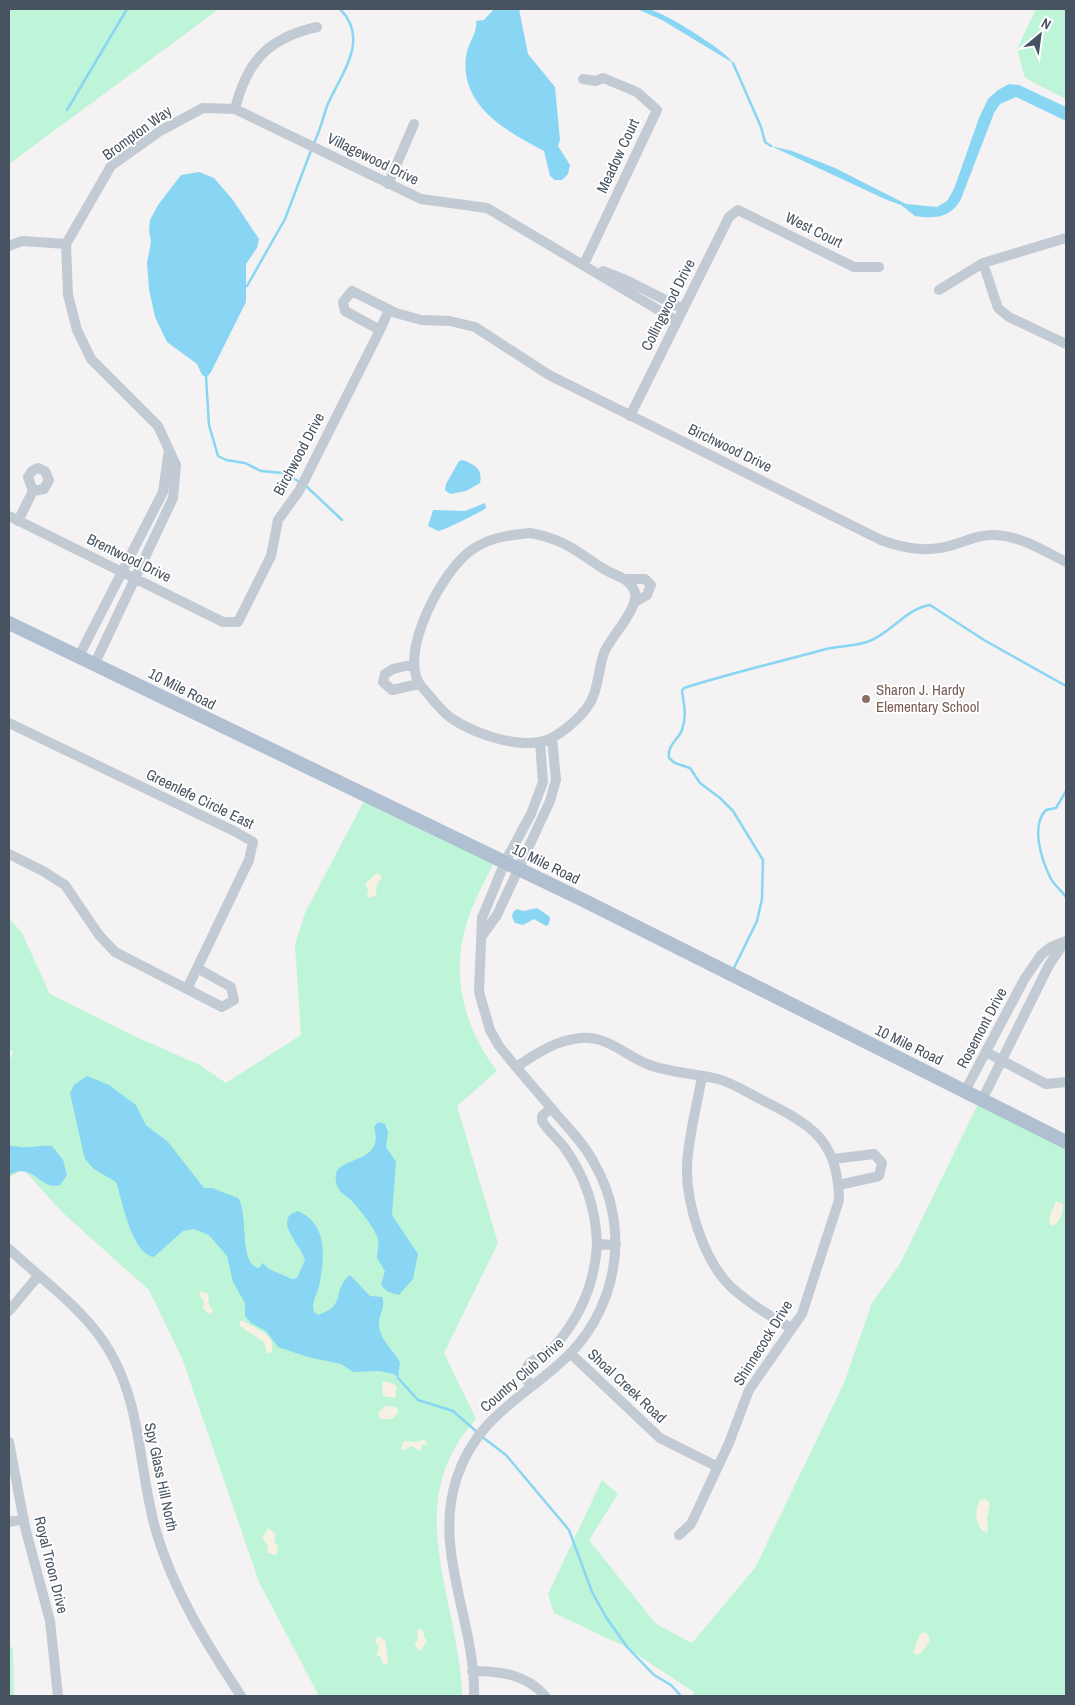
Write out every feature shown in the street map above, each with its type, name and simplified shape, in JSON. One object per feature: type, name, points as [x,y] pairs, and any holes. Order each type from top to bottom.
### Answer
[{"type":"main road","name":"10 Mile Road","points":[[9,623],[95,663],[194,714],[505,862],[1066,1142]]},
{"type":"street","points":[[236,109],[242,84],[253,64],[270,48],[292,32],[317,27]]},
{"type":"street","name":"Meadow Court","points":[[583,79],[596,81],[603,78],[637,92],[657,110],[584,264]]},
{"type":"street","name":"Villagewood Drive","points":[[203,108],[236,109],[421,199],[487,208],[584,264],[626,292],[677,320]]},
{"type":"street","name":"Brompton Way","points":[[66,244],[111,166],[160,131],[203,108]]},
{"type":"street","points":[[388,184],[414,124]]},
{"type":"street","name":"West Court","points":[[738,210],[854,267],[879,266]]},
{"type":"street","name":"Collingwood Drive","points":[[630,416],[729,217],[738,210]]},
{"type":"street","points":[[939,290],[983,263],[1066,238]]},
{"type":"street","points":[[9,246],[22,241],[66,244],[68,294],[77,330],[91,359],[158,426],[170,448],[176,465],[173,498],[95,663]]},
{"type":"street","points":[[983,263],[998,308],[1009,317],[1066,344]]},
{"type":"street","name":"Villagewood Drive","points":[[584,264],[628,281],[683,309]]},
{"type":"street","name":"Birchwood Drive","points":[[380,330],[345,311],[343,302],[352,292],[389,310],[421,320],[450,321],[475,327],[549,375],[900,547],[917,551],[933,550],[979,535],[997,535],[1027,542],[1066,562]]},
{"type":"street","name":"Birchwood Drive","points":[[238,622],[271,556],[278,520],[299,491],[389,310]]},
{"type":"street","points":[[79,656],[164,492],[170,448]]},
{"type":"street","points":[[13,518],[33,491]]},
{"type":"street","name":"Brentwood Drive","points":[[13,518],[223,622],[238,622]]},
{"type":"street","points":[[530,533],[547,536],[566,543],[605,570],[626,579],[645,579],[651,585],[647,595],[635,602],[604,652],[590,704],[573,722],[552,738],[540,742],[515,742],[475,730],[450,717],[419,684],[414,664],[420,627],[438,590],[458,561],[489,540],[530,533]]},
{"type":"street","points":[[626,579],[635,591],[635,602]]},
{"type":"street","points":[[414,664],[393,669],[385,674],[383,682],[392,690],[419,684]]},
{"type":"street","name":"Greenlefe Circle East","points":[[9,723],[236,832],[253,842],[249,860],[187,988]]},
{"type":"street","name":"Country Club Drive","points":[[482,936],[497,915],[550,800],[556,780],[552,738]]},
{"type":"street","name":"Country Club Drive","points":[[474,1696],[472,1671],[448,1537],[451,1498],[465,1458],[474,1441],[500,1410],[570,1353],[587,1334],[602,1307],[614,1269],[616,1245],[611,1202],[603,1180],[582,1145],[499,1046],[490,1030],[481,1001],[478,978],[479,946],[482,936],[484,907],[505,862],[531,814],[543,782],[540,742]]},
{"type":"street","points":[[9,854],[66,885],[98,935],[115,952],[222,1007],[234,1000],[231,987],[197,968]]},
{"type":"street","name":"Rosemont Drive","points":[[966,1091],[1024,978],[1041,956],[1051,947],[1065,942]]},
{"type":"street","name":"Rosemont Drive","points":[[982,1100],[1038,986],[1065,942]]},
{"type":"street","name":"Rosemont Drive","points":[[1024,978],[1038,986]]},
{"type":"street","name":"Shinnecock Drive","points":[[516,1067],[541,1050],[559,1042],[582,1038],[607,1042],[648,1064],[728,1082],[797,1118],[823,1141],[834,1159],[839,1185],[838,1200],[802,1314],[750,1390],[718,1467],[691,1524],[679,1535]]},
{"type":"street","points":[[986,1052],[1046,1084],[1066,1082]]},
{"type":"street","points":[[702,1076],[687,1168],[690,1198],[698,1228],[709,1257],[730,1286],[766,1314],[791,1328]]},
{"type":"street","points":[[531,1386],[525,1378],[524,1372],[552,1349],[584,1303],[596,1267],[598,1244],[596,1220],[586,1184],[572,1158],[542,1121],[542,1116],[551,1108]]},
{"type":"street","points":[[834,1159],[874,1154],[882,1163],[879,1176],[839,1185]]},
{"type":"street","points":[[598,1244],[616,1245]]},
{"type":"street","name":"Spy Glass Hill North","points":[[9,1250],[76,1310],[110,1351],[130,1402],[144,1464],[150,1504],[166,1562],[200,1634],[241,1696]]},
{"type":"street","points":[[9,1311],[38,1276]]},
{"type":"street","name":"Shoal Creek Road","points":[[570,1353],[660,1438],[718,1467]]},
{"type":"street","name":"Royal Troon Drive","points":[[9,1442],[24,1519],[50,1621],[58,1696]]},
{"type":"street","points":[[9,1522],[24,1519]]},
{"type":"street","points":[[472,1671],[516,1675],[539,1689],[545,1696]]},
{"type":"green space","points":[[9,9],[219,9],[9,164]]},
{"type":"green space","points":[[1036,9],[1066,9],[1066,99],[1025,78],[1017,49]]},
{"type":"green space","points":[[365,799],[494,862],[467,922],[462,942],[460,981],[463,1000],[476,1037],[497,1071],[457,1106],[498,1243],[444,1353],[476,1419],[453,1451],[441,1485],[437,1518],[439,1553],[459,1660],[462,1696],[319,1696],[259,1582],[182,1358],[149,1290],[63,1213],[23,1169],[9,1178],[9,1061],[13,1053],[9,1048],[9,918],[22,933],[50,994],[132,1035],[200,1065],[226,1083],[301,1035],[295,945],[305,913]]},
{"type":"green space","points":[[978,1104],[1066,1148],[1066,1696],[693,1696],[694,1692],[624,1646],[554,1613],[548,1594],[602,1480],[618,1494],[589,1540],[656,1624],[692,1643],[755,1568],[844,1383],[872,1303],[900,1264]]},
{"type":"green space","points":[[9,1646],[13,1648],[14,1696],[9,1696]]},
{"type":"sand","points":[[378,872],[382,878],[377,884],[376,895],[370,898],[367,896],[368,889],[365,884]]},
{"type":"sand","points":[[1056,1201],[1063,1204],[1063,1210],[1060,1219],[1053,1226],[1050,1224],[1049,1218]]},
{"type":"sand","points":[[201,1291],[208,1294],[209,1305],[213,1310],[211,1315],[203,1309],[204,1301],[199,1295]]},
{"type":"sand","points":[[240,1321],[244,1321],[269,1337],[272,1347],[271,1353],[267,1353],[264,1342],[240,1326]]},
{"type":"sand","points":[[386,1381],[397,1386],[395,1398],[383,1396],[382,1383]]},
{"type":"sand","points":[[386,1406],[397,1407],[398,1413],[392,1419],[380,1419],[378,1413]]},
{"type":"sand","points":[[424,1439],[427,1444],[422,1445],[421,1451],[411,1446],[404,1451],[401,1448],[404,1441],[417,1442]]},
{"type":"sand","points":[[985,1499],[990,1503],[987,1519],[988,1530],[986,1533],[978,1523],[976,1513],[980,1500]]},
{"type":"sand","points":[[268,1528],[276,1534],[274,1541],[278,1547],[277,1554],[274,1555],[268,1553],[267,1544],[262,1538]]},
{"type":"sand","points":[[420,1628],[424,1632],[424,1637],[427,1641],[420,1651],[414,1645],[418,1640],[417,1632]]},
{"type":"sand","points":[[924,1632],[928,1634],[930,1641],[922,1652],[917,1655],[913,1652],[920,1634]]},
{"type":"sand","points":[[378,1636],[385,1640],[387,1664],[383,1664],[381,1657],[376,1655],[379,1647],[375,1641]]},
{"type":"water","points":[[494,9],[519,9],[528,54],[555,87],[560,140],[558,146],[570,165],[568,174],[562,180],[555,180],[550,176],[544,151],[501,125],[478,103],[470,90],[466,74],[466,57],[476,21],[484,20]]},
{"type":"water","points":[[637,9],[655,11],[679,24],[707,41],[733,63],[662,20]]},
{"type":"water","points":[[1009,84],[1019,85],[1066,107],[1066,121],[1016,97],[1000,104],[994,113],[961,199],[952,210],[941,216],[915,216],[901,205],[771,146],[792,151],[835,168],[906,204],[937,207],[947,201],[954,189],[979,118],[988,99],[998,90]]},
{"type":"water","points":[[199,172],[214,178],[233,200],[259,239],[257,248],[246,264],[246,302],[207,377],[202,375],[197,364],[167,342],[155,317],[149,289],[147,263],[151,242],[150,220],[158,205],[181,175]]},
{"type":"water","points":[[463,460],[477,468],[481,478],[480,483],[466,491],[450,494],[445,490],[446,484],[459,461]]},
{"type":"water","points":[[485,503],[486,508],[447,528],[438,531],[428,526],[433,510],[465,511]]},
{"type":"water","points":[[537,908],[550,917],[549,924],[546,926],[534,919],[523,925],[515,923],[512,917],[513,912],[517,909],[523,911]]},
{"type":"water","points":[[87,1076],[109,1085],[136,1105],[146,1125],[168,1142],[204,1188],[212,1188],[238,1198],[243,1214],[248,1258],[253,1265],[259,1268],[263,1263],[269,1269],[292,1279],[297,1278],[305,1260],[290,1233],[287,1220],[290,1215],[298,1211],[308,1217],[315,1224],[319,1233],[323,1253],[319,1286],[313,1305],[314,1312],[318,1315],[333,1307],[341,1286],[350,1275],[370,1296],[382,1297],[383,1304],[379,1320],[381,1335],[400,1362],[398,1378],[394,1374],[379,1371],[353,1372],[341,1364],[308,1357],[278,1347],[266,1331],[251,1323],[245,1316],[245,1303],[233,1282],[227,1256],[209,1235],[194,1229],[183,1231],[155,1256],[152,1257],[144,1252],[138,1245],[128,1224],[116,1182],[94,1169],[85,1159],[70,1093],[74,1085]]},
{"type":"water","points":[[378,1122],[385,1124],[388,1132],[386,1147],[396,1162],[392,1215],[418,1254],[413,1279],[399,1295],[386,1290],[381,1284],[385,1271],[377,1258],[377,1236],[359,1209],[339,1190],[336,1181],[336,1174],[339,1168],[361,1158],[373,1147],[376,1139],[374,1127]]},
{"type":"water","points":[[9,1145],[26,1147],[52,1146],[63,1160],[67,1175],[60,1185],[53,1186],[25,1172],[9,1175]]},
{"type":"waterway","points":[[67,110],[127,9]]},
{"type":"waterway","points":[[314,143],[327,106],[350,58],[353,45],[353,33],[349,21],[340,9]]},
{"type":"waterway","points":[[733,63],[761,127],[765,142],[771,146]]},
{"type":"waterway","points":[[247,286],[285,219],[312,148]]},
{"type":"waterway","points":[[206,377],[209,425],[218,456],[226,460],[245,463],[261,471],[283,473],[300,482]]},
{"type":"waterway","points":[[305,485],[342,520]]},
{"type":"waterway","points":[[733,970],[757,921],[762,899],[763,860],[733,811],[720,798],[700,783],[690,768],[675,763],[669,758],[673,743],[684,725],[685,710],[682,691],[684,688],[826,649],[867,642],[876,638],[913,611],[930,605],[984,640],[1066,686]]},
{"type":"waterway","points":[[1066,791],[1056,808],[1046,810],[1041,817],[1038,834],[1041,853],[1048,872],[1053,882],[1066,897]]},
{"type":"waterway","points":[[398,1378],[418,1400],[453,1411],[477,1432]]},
{"type":"waterway","points":[[481,1436],[506,1455],[569,1530],[592,1592],[606,1617],[627,1647],[654,1675],[671,1685],[681,1696]]},
{"type":"place","name":"Sharon J. Hardy Elementary School","points":[[866,699]]}]
